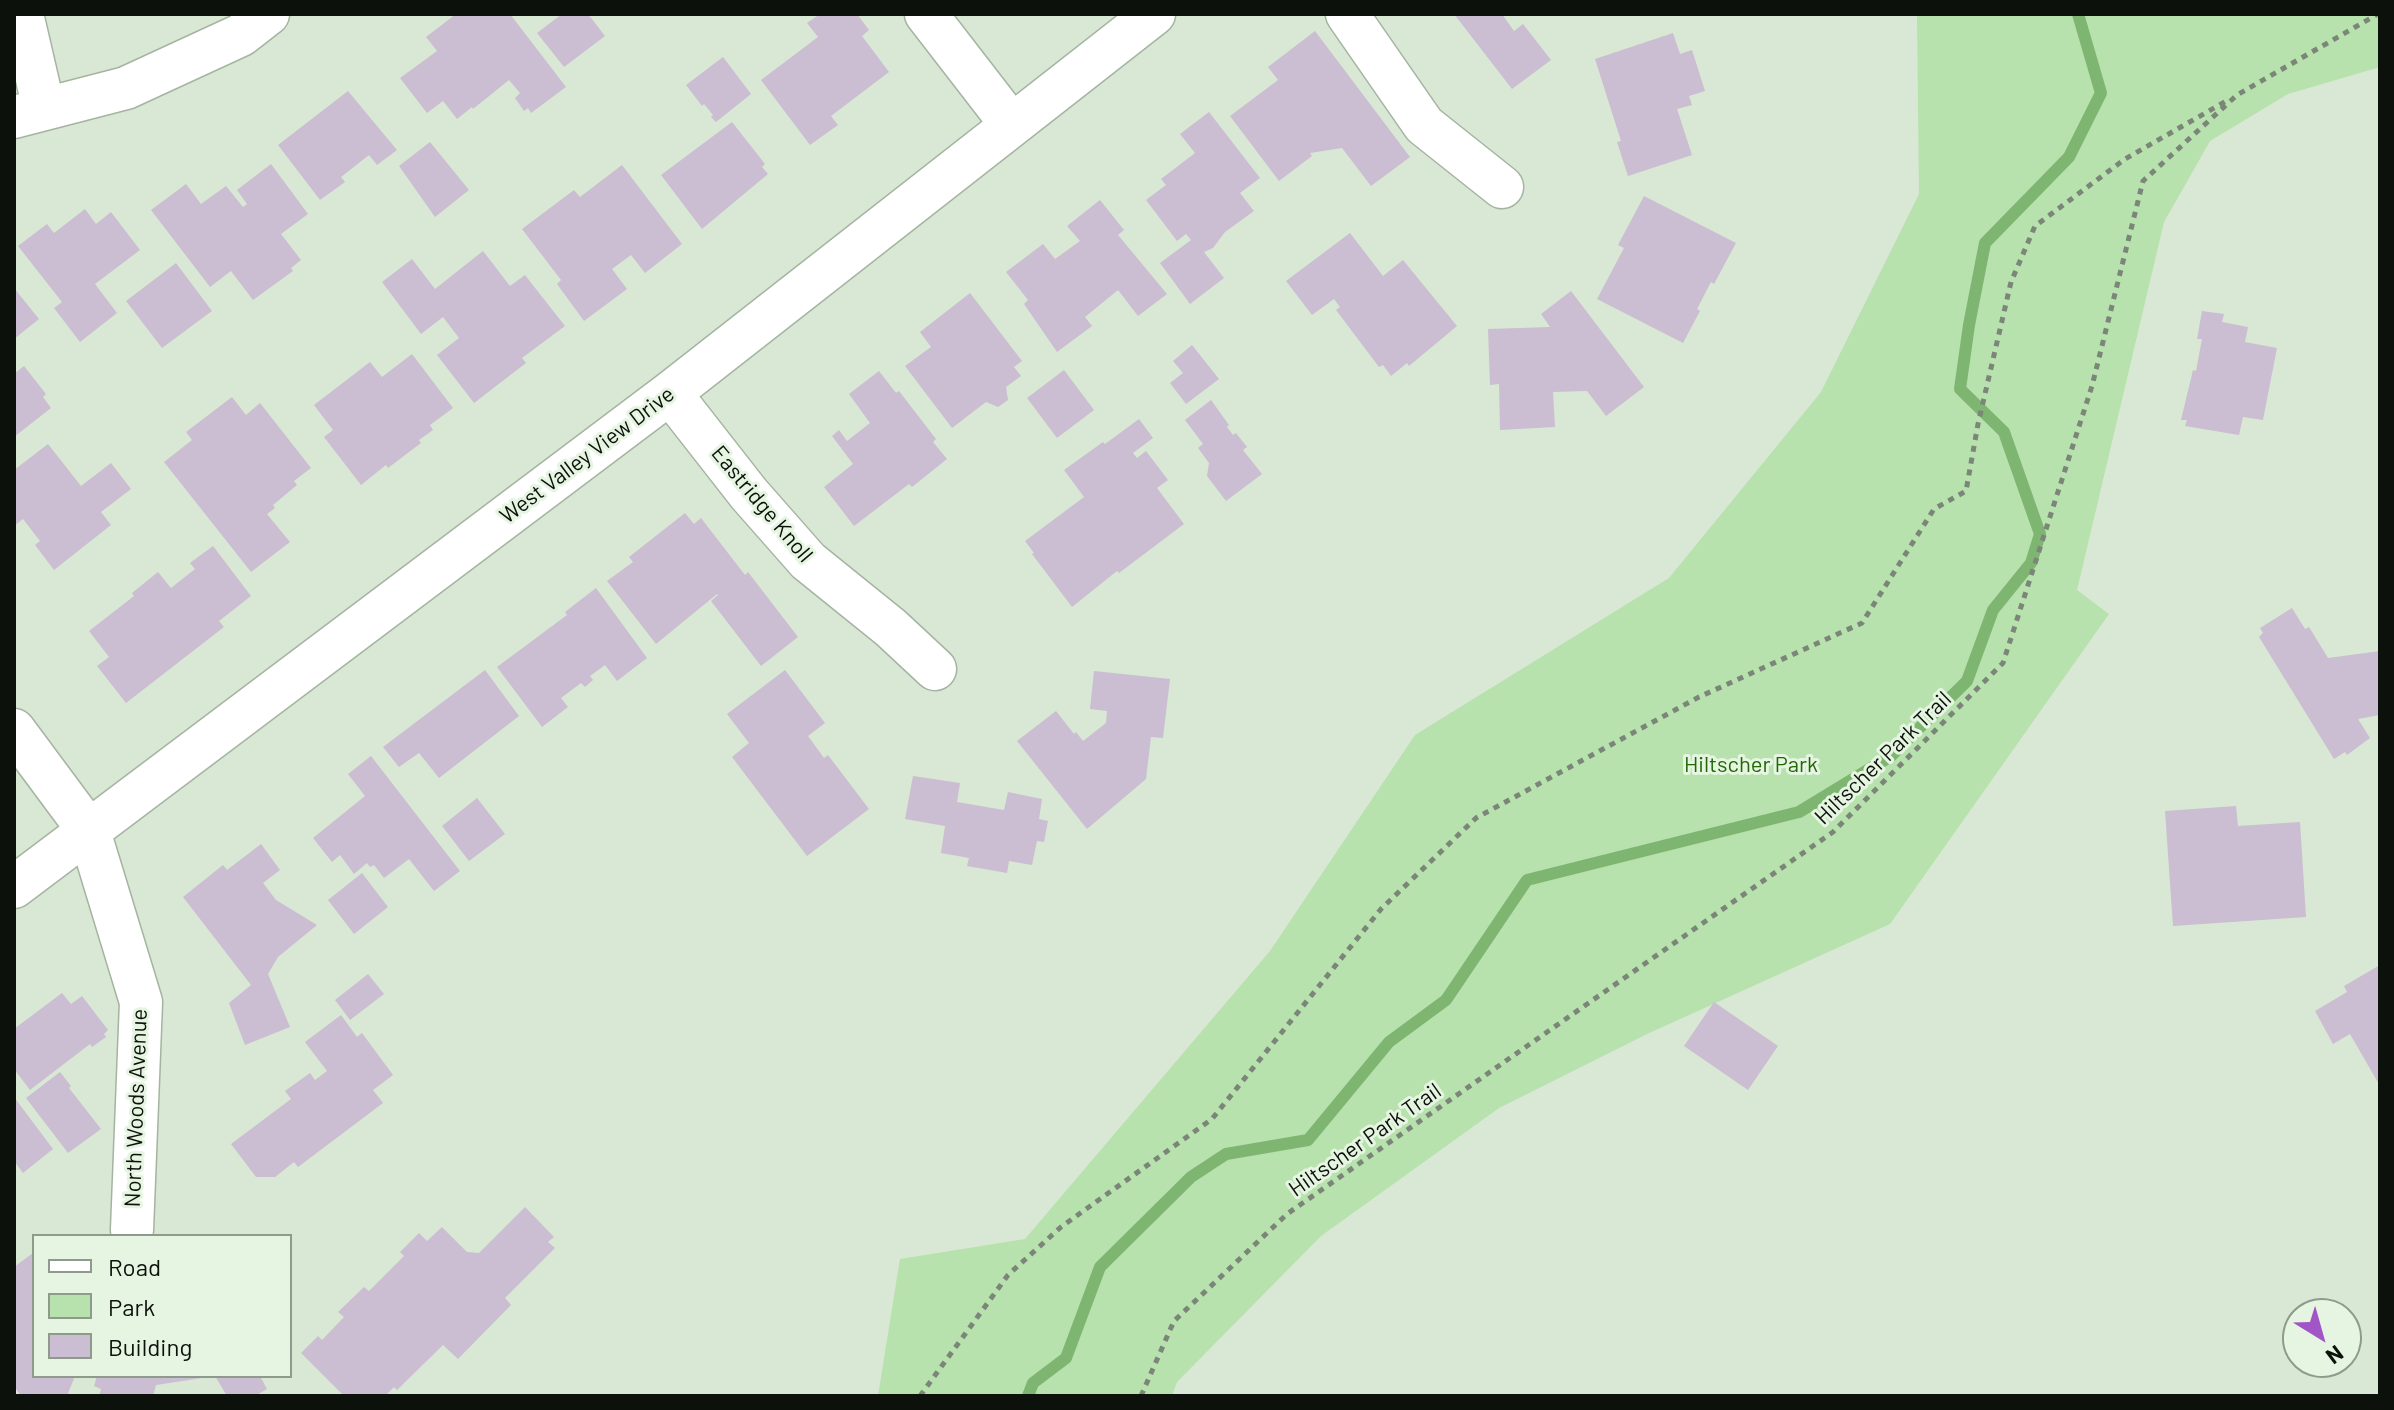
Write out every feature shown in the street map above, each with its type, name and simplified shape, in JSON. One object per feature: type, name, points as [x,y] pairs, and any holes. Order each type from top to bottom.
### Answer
[{"type":"street","points":[[22,14],[29,113],[126,88],[241,35],[268,14]]},
{"type":"street","points":[[926,14],[1011,124]]},
{"type":"street","name":"West Valley View Drive","points":[[14,887],[670,393],[1154,14]]},
{"type":"street","points":[[1347,14],[1424,125],[1502,187]]},
{"type":"street","name":"Eastridge Knoll","points":[[670,393],[749,494],[808,561],[891,628],[935,669]]},
{"type":"street","name":"North Woods Avenue","points":[[14,730],[89,831],[141,1002],[132,1230]]},
{"type":"path","name":"Hiltscher Park Trail","points":[[1141,1396],[1174,1321],[1287,1214],[1833,832],[2003,663],[2092,386],[2143,181],[2237,95],[2378,14]]},
{"type":"path","points":[[920,1396],[1008,1275],[1061,1227],[1212,1119],[1381,909],[1476,818],[1699,697],[1862,623],[1934,509],[1966,491],[2011,282],[2035,226],[2125,159],[2237,95]]},
{"type":"green space","name":"Hiltscher Park","points":[[1917,14],[2380,14],[2380,67],[2288,94],[2210,141],[2164,222],[2077,590],[2109,614],[1890,924],[1647,1034],[1499,1108],[1321,1236],[1177,1382],[1172,1396],[878,1396],[900,1259],[1025,1239],[1270,951],[1415,735],[1669,578],[1821,392],[1919,194]]},
{"type":"building","points":[[456,14],[510,14],[566,87],[531,113],[528,108],[524,111],[515,98],[520,93],[509,80],[457,119],[443,101],[427,113],[400,78],[437,51],[426,37]]},
{"type":"building","points":[[562,14],[588,14],[605,36],[564,67],[537,33]]},
{"type":"building","points":[[820,14],[857,14],[869,30],[862,36],[889,72],[831,116],[838,125],[810,145],[761,80],[818,37],[807,23]]},
{"type":"building","points":[[1454,14],[1502,14],[1514,31],[1523,24],[1551,60],[1512,89]]},
{"type":"building","points":[[1315,31],[1410,157],[1371,186],[1342,148],[1310,153],[1312,156],[1279,181],[1230,116],[1278,80],[1268,67]]},
{"type":"building","points":[[1673,33],[1680,54],[1692,50],[1705,91],[1689,96],[1692,105],[1677,109],[1692,155],[1628,176],[1617,142],[1621,141],[1595,59]]},
{"type":"building","points":[[723,57],[751,94],[716,122],[686,85]]},
{"type":"building","points":[[348,91],[397,150],[377,165],[369,155],[341,177],[345,182],[320,200],[278,145]]},
{"type":"building","points":[[1209,112],[1260,178],[1240,193],[1254,211],[1225,232],[1213,248],[1204,252],[1224,278],[1190,304],[1160,263],[1191,240],[1186,234],[1177,241],[1146,200],[1166,185],[1161,179],[1195,153],[1180,134]]},
{"type":"building","points":[[732,122],[765,164],[762,167],[768,174],[702,229],[661,175]]},
{"type":"building","points":[[430,142],[469,190],[435,217],[399,166]]},
{"type":"building","points":[[271,164],[308,214],[281,234],[301,260],[291,268],[293,271],[253,300],[231,271],[210,287],[151,210],[186,184],[201,204],[226,186],[243,207],[247,204],[237,190]]},
{"type":"building","points":[[622,165],[682,244],[645,273],[631,255],[612,269],[627,289],[584,321],[557,284],[561,280],[522,229],[574,190],[580,197]]},
{"type":"building","points":[[1644,196],[1736,243],[1714,284],[1711,282],[1683,343],[1597,299],[1624,248],[1618,245]]},
{"type":"building","points":[[1100,200],[1124,230],[1118,235],[1167,294],[1138,316],[1118,290],[1085,317],[1092,326],[1057,352],[1024,304],[1028,300],[1006,272],[1043,244],[1055,259],[1080,241],[1067,226]]},
{"type":"building","points":[[85,209],[96,224],[111,212],[140,250],[95,284],[117,313],[80,342],[54,308],[62,302],[18,246],[47,224],[54,233]]},
{"type":"building","points":[[1350,233],[1383,276],[1403,260],[1457,326],[1409,366],[1407,363],[1391,376],[1383,365],[1379,367],[1336,310],[1340,307],[1334,299],[1312,315],[1286,281]]},
{"type":"building","points":[[483,251],[510,286],[525,275],[565,326],[522,358],[526,363],[474,403],[437,355],[459,338],[443,317],[421,334],[382,282],[412,259],[435,289]]},
{"type":"building","points":[[176,263],[212,311],[162,348],[126,301]]},
{"type":"building","points":[[14,288],[39,319],[14,339]]},
{"type":"building","points":[[1571,291],[1644,387],[1606,416],[1587,391],[1553,392],[1555,427],[1500,430],[1499,384],[1490,385],[1488,329],[1550,327],[1541,314]]},
{"type":"building","points":[[970,293],[1022,361],[1014,367],[1021,376],[1006,387],[1008,400],[998,407],[986,402],[952,428],[905,366],[931,347],[920,332]]},
{"type":"building","points":[[2202,311],[2224,314],[2222,322],[2248,327],[2245,342],[2277,348],[2263,420],[2243,417],[2239,435],[2185,426],[2187,420],[2181,420],[2193,370],[2196,371],[2202,339],[2197,339]]},
{"type":"building","points":[[1192,345],[1219,379],[1186,404],[1170,383],[1183,373],[1173,361]]},
{"type":"building","points":[[412,354],[453,408],[430,425],[433,430],[419,440],[421,443],[361,485],[324,437],[333,430],[314,405],[370,362],[382,377]]},
{"type":"building","points":[[24,366],[46,394],[43,397],[51,408],[14,437],[14,374]]},
{"type":"building","points":[[1064,370],[1094,410],[1057,438],[1027,398]]},
{"type":"building","points":[[879,371],[896,393],[899,391],[936,439],[933,442],[947,459],[854,526],[824,487],[853,464],[832,436],[839,430],[847,441],[870,423],[849,394]]},
{"type":"building","points":[[232,397],[246,415],[260,403],[311,468],[294,481],[297,485],[267,514],[290,542],[251,572],[164,462],[192,440],[186,432]]},
{"type":"building","points":[[1211,400],[1233,435],[1236,433],[1247,447],[1243,450],[1262,474],[1226,501],[1207,476],[1209,463],[1198,448],[1203,444],[1185,420]]},
{"type":"building","points":[[1139,419],[1153,438],[1133,453],[1137,458],[1146,451],[1168,480],[1157,488],[1184,524],[1072,607],[1025,541],[1084,497],[1064,470]]},
{"type":"building","points":[[48,444],[81,486],[111,463],[131,489],[101,512],[111,525],[54,570],[35,545],[40,541],[23,519],[14,526],[14,470]]},
{"type":"building","points":[[685,513],[694,524],[701,518],[798,637],[761,666],[711,601],[717,594],[656,644],[607,581],[633,562],[629,557]]},
{"type":"building","points":[[213,546],[251,596],[219,621],[224,627],[126,703],[97,666],[109,657],[89,631],[134,596],[132,593],[158,572],[171,588],[195,569],[190,563]]},
{"type":"building","points":[[596,588],[647,658],[617,681],[605,665],[590,676],[593,680],[585,687],[581,683],[561,698],[568,707],[542,727],[497,667],[567,615],[565,612]]},
{"type":"building","points":[[2292,608],[2305,629],[2309,627],[2328,658],[2380,651],[2380,715],[2358,719],[2370,738],[2347,755],[2345,752],[2334,759],[2259,637],[2263,633],[2260,628]]},
{"type":"building","points":[[485,670],[519,716],[439,778],[419,753],[399,767],[383,747]]},
{"type":"building","points":[[785,670],[825,723],[808,736],[824,758],[828,755],[869,809],[807,856],[732,757],[749,743],[727,714]]},
{"type":"building","points":[[1094,671],[1170,679],[1163,738],[1151,737],[1146,779],[1087,829],[1017,741],[1056,711],[1083,741],[1106,723],[1107,711],[1090,709]]},
{"type":"building","points":[[371,756],[460,871],[434,891],[409,859],[384,878],[374,865],[370,867],[367,863],[354,874],[340,855],[332,862],[313,838],[365,796],[348,774]]},
{"type":"building","points":[[913,776],[960,783],[957,802],[1004,810],[1008,792],[1042,799],[1039,819],[1048,821],[1044,842],[1037,841],[1032,865],[1009,861],[1007,873],[967,866],[969,858],[941,853],[945,826],[905,819]]},
{"type":"building","points":[[477,798],[505,834],[469,861],[442,826]]},
{"type":"building","points":[[2236,806],[2238,826],[2300,822],[2306,917],[2173,926],[2165,811]]},
{"type":"building","points":[[261,844],[280,870],[263,883],[276,900],[317,925],[278,957],[268,974],[290,1027],[245,1045],[229,1003],[251,985],[183,897],[223,865],[227,870]]},
{"type":"building","points":[[362,873],[388,907],[354,934],[328,900]]},
{"type":"building","points":[[2380,965],[2380,1086],[2350,1034],[2333,1044],[2315,1011],[2347,992],[2344,986]]},
{"type":"building","points":[[368,974],[384,994],[350,1020],[335,1000]]},
{"type":"building","points":[[62,993],[71,1004],[82,996],[108,1030],[104,1034],[106,1037],[92,1047],[90,1044],[30,1090],[14,1069],[14,1029]]},
{"type":"building","points":[[1714,1002],[1778,1046],[1748,1090],[1684,1046]]},
{"type":"building","points":[[341,1015],[357,1037],[362,1033],[393,1075],[373,1090],[383,1103],[298,1167],[294,1162],[275,1177],[256,1177],[231,1144],[291,1099],[285,1091],[310,1073],[315,1080],[327,1071],[305,1042]]},
{"type":"building","points":[[60,1072],[101,1129],[68,1153],[26,1098]]},
{"type":"building","points":[[14,1097],[53,1149],[23,1173],[14,1161]]},
{"type":"building","points":[[525,1207],[554,1237],[548,1242],[555,1248],[505,1298],[511,1305],[458,1359],[443,1345],[397,1390],[394,1387],[385,1396],[344,1396],[301,1353],[318,1336],[322,1340],[344,1317],[338,1312],[364,1287],[369,1291],[404,1256],[400,1252],[419,1233],[427,1241],[442,1227],[467,1252],[479,1253]]},
{"type":"building","points":[[32,1254],[32,1378],[74,1378],[67,1396],[21,1396],[14,1386],[14,1267]]},
{"type":"building","points":[[96,1378],[202,1378],[156,1385],[153,1396],[99,1396],[101,1389],[94,1386]]},
{"type":"building","points":[[216,1378],[261,1378],[267,1389],[255,1396],[227,1396]]},
{"type":"waterway","points":[[1028,1396],[1033,1383],[1066,1358],[1100,1267],[1191,1177],[1226,1154],[1308,1140],[1389,1042],[1446,1000],[1527,880],[1799,812],[1891,756],[1967,681],[1993,610],[2031,563],[2040,534],[2004,432],[1960,389],[1969,325],[1985,243],[2069,157],[2101,93],[2078,14]]}]
